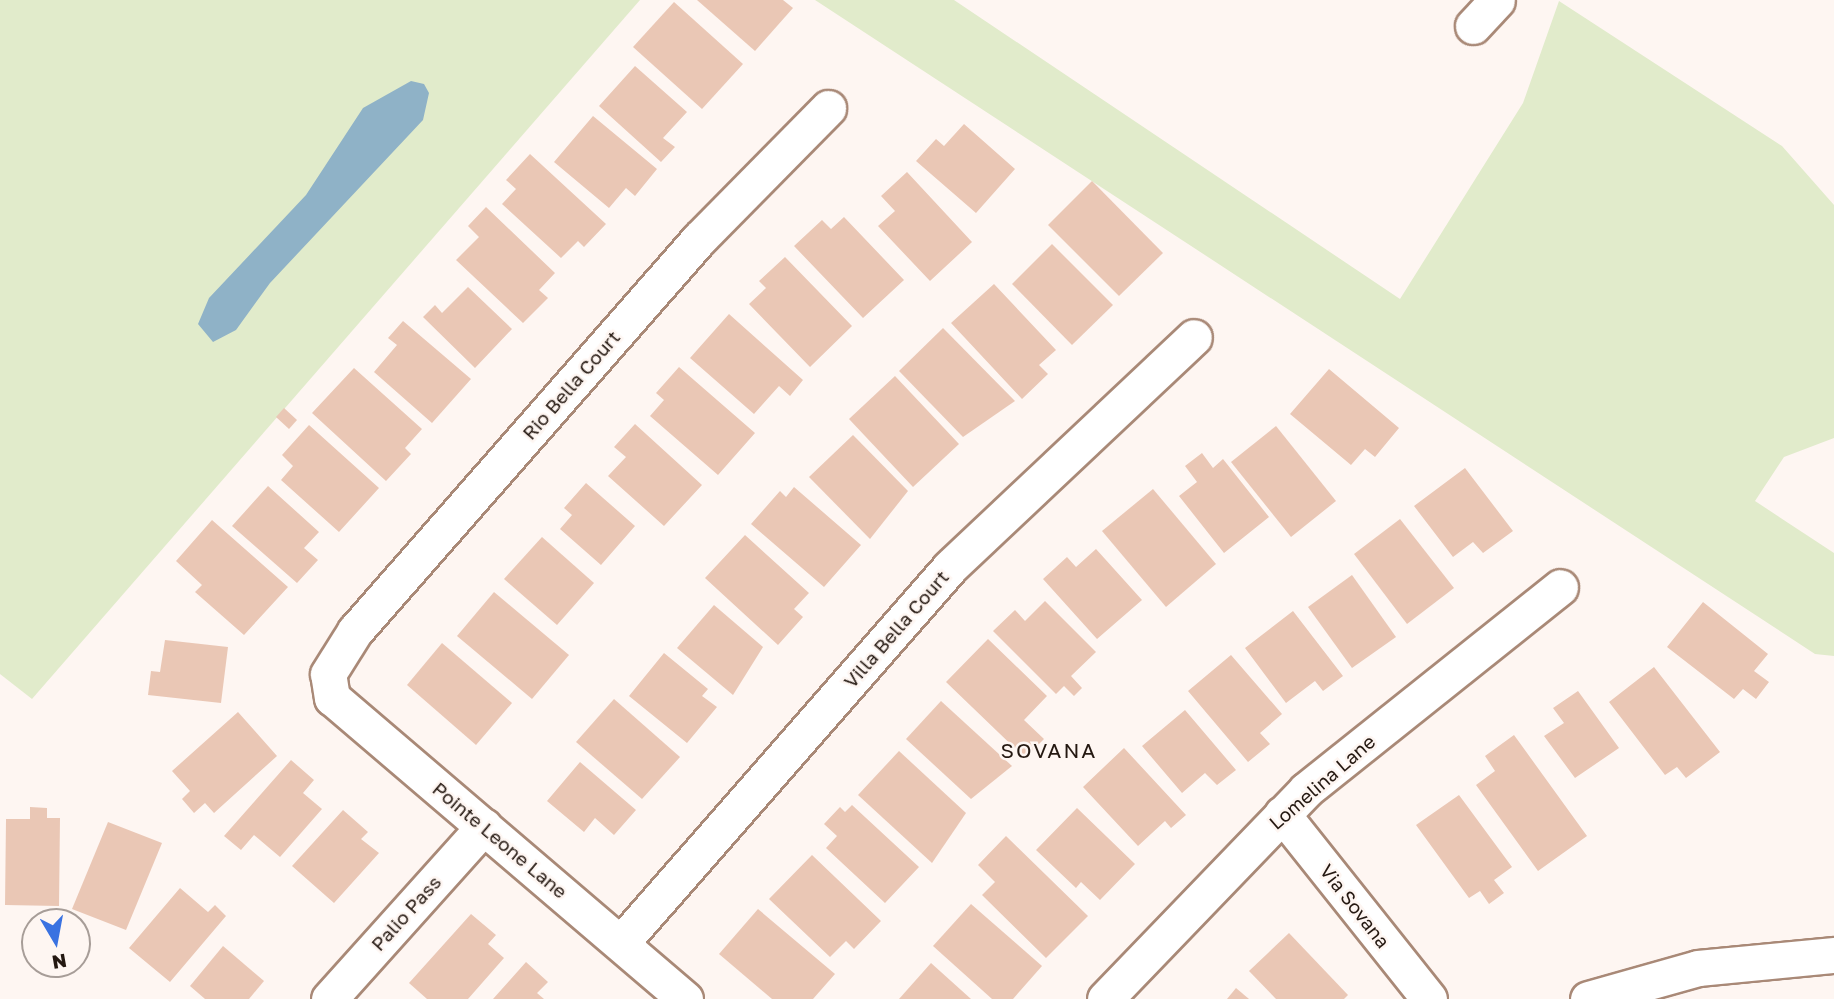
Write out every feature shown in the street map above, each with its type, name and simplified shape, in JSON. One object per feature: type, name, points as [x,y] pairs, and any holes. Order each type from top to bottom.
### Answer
[{"type":"street","points":[[1473,26],[1497,0]]},
{"type":"street","name":"Rio Bella Court","points":[[328,674],[355,631],[699,239],[828,108]]},
{"type":"street","name":"Villa Bella Court","points":[[621,943],[950,567],[1194,337]]},
{"type":"street","name":"Lomelina Lane","points":[[1105,999],[1282,814],[1560,587]]},
{"type":"street","name":"Pointe Leone Lane","points":[[328,674],[332,698],[685,999]]},
{"type":"street","name":"Via Sovana","points":[[1282,814],[1429,999]]},
{"type":"street","name":"Palio Pass","points":[[329,999],[484,826]]},
{"type":"street","points":[[1588,999],[1698,968],[1834,955]]},
{"type":"green space","points":[[0,0],[640,0],[32,699],[0,674]]},
{"type":"green space","points":[[815,0],[954,0],[1400,299],[1523,103],[1559,1],[1782,146],[1834,205],[1834,438],[1784,457],[1755,501],[1834,553],[1834,656],[1815,654]]},
{"type":"water","points":[[411,81],[424,84],[429,93],[423,120],[270,283],[236,330],[213,342],[198,324],[209,298],[306,195],[363,108]]},
{"type":"building","points":[[697,0],[783,0],[793,8],[755,51]]},
{"type":"building","points":[[674,2],[743,64],[702,109],[633,47]]},
{"type":"building","points":[[635,66],[687,112],[663,138],[675,147],[661,162],[599,106]]},
{"type":"building","points":[[593,116],[657,169],[635,196],[626,188],[609,208],[554,162]]},
{"type":"building","points":[[964,124],[1015,169],[976,213],[916,161],[936,139],[944,146]]},
{"type":"building","points":[[530,154],[606,224],[584,247],[578,241],[561,258],[502,204],[516,189],[506,180]]},
{"type":"building","points":[[907,172],[972,242],[930,281],[878,226],[895,211],[881,196]]},
{"type":"building","points":[[1092,181],[1163,253],[1119,296],[1048,225]]},
{"type":"building","points":[[486,207],[555,273],[539,290],[548,298],[523,323],[456,260],[479,237],[468,226]]},
{"type":"building","points":[[844,217],[904,280],[863,318],[794,246],[822,220],[831,229]]},
{"type":"building","points":[[1052,244],[1113,305],[1072,345],[1012,284]]},
{"type":"building","points":[[785,257],[852,326],[810,367],[749,304],[766,288],[759,281]]},
{"type":"building","points":[[994,284],[1056,350],[1039,365],[1048,374],[1022,399],[951,323]]},
{"type":"building","points":[[468,287],[512,329],[475,368],[423,317],[435,305],[442,313]]},
{"type":"building","points":[[729,314],[803,380],[790,396],[779,386],[754,414],[690,358]]},
{"type":"building","points":[[403,321],[471,379],[432,423],[374,372],[397,345],[388,338]]},
{"type":"building","points":[[943,328],[1015,401],[963,437],[899,371]]},
{"type":"building","points":[[679,367],[755,433],[718,475],[650,416],[664,400],[656,393]]},
{"type":"building","points":[[354,368],[422,429],[405,448],[411,454],[386,481],[312,413]]},
{"type":"building","points":[[1329,369],[1399,428],[1375,457],[1365,449],[1351,465],[1290,414]]},
{"type":"building","points":[[895,376],[959,444],[913,487],[849,419]]},
{"type":"building","points":[[284,408],[297,420],[289,429],[276,417]]},
{"type":"building","points":[[635,424],[702,485],[664,526],[608,476],[626,457],[614,447]]},
{"type":"building","points":[[309,425],[379,488],[339,532],[281,480],[293,466],[282,455]]},
{"type":"building","points":[[1276,426],[1336,501],[1291,537],[1231,462]]},
{"type":"building","points":[[853,435],[908,491],[870,539],[809,477]]},
{"type":"building","points":[[1202,453],[1213,468],[1223,459],[1269,517],[1224,553],[1179,496],[1197,482],[1185,466]]},
{"type":"building","points":[[1465,468],[1513,531],[1483,553],[1473,542],[1453,557],[1414,506]]},
{"type":"building","points":[[586,483],[635,526],[601,565],[560,529],[572,515],[564,508]]},
{"type":"building","points":[[268,486],[319,532],[304,548],[318,560],[297,583],[232,526]]},
{"type":"building","points":[[794,487],[861,545],[824,587],[751,524],[780,491],[786,497]]},
{"type":"building","points":[[1153,489],[1216,564],[1166,607],[1102,531]]},
{"type":"building","points":[[1400,519],[1454,588],[1407,624],[1354,554]]},
{"type":"building","points":[[212,520],[288,587],[244,635],[195,592],[202,585],[176,561]]},
{"type":"building","points":[[745,535],[809,593],[794,609],[803,617],[778,645],[705,578]]},
{"type":"building","points":[[542,537],[594,583],[557,625],[504,579]]},
{"type":"building","points":[[1096,549],[1142,600],[1097,639],[1043,579],[1067,557],[1076,567]]},
{"type":"building","points":[[1352,575],[1396,637],[1352,668],[1308,607]]},
{"type":"building","points":[[494,592],[569,655],[532,699],[457,636]]},
{"type":"building","points":[[1045,601],[1096,652],[1071,676],[1082,688],[1074,696],[1064,686],[1056,694],[993,631],[1015,610],[1025,621]]},
{"type":"building","points":[[1703,602],[1768,654],[1754,671],[1769,682],[1756,699],[1743,689],[1734,699],[1667,647]]},
{"type":"building","points":[[714,605],[763,647],[733,695],[677,648]]},
{"type":"building","points":[[1293,611],[1343,676],[1323,691],[1315,681],[1286,703],[1245,648]]},
{"type":"building","points":[[988,639],[1047,696],[1024,720],[1044,739],[1025,758],[946,682]]},
{"type":"building","points":[[165,640],[228,647],[221,703],[148,695],[151,671],[160,672]]},
{"type":"building","points":[[442,643],[512,703],[476,745],[407,685]]},
{"type":"building","points":[[664,653],[708,689],[702,696],[717,707],[687,743],[629,696]]},
{"type":"building","points":[[1231,655],[1282,714],[1260,733],[1270,744],[1248,762],[1188,691]]},
{"type":"building","points":[[1654,667],[1720,752],[1686,778],[1677,767],[1665,775],[1609,702]]},
{"type":"building","points":[[1578,691],[1619,748],[1575,778],[1544,736],[1564,723],[1553,708]]},
{"type":"building","points":[[614,699],[680,757],[642,799],[576,742]]},
{"type":"building","points":[[941,701],[1012,766],[971,799],[906,739]]},
{"type":"building","points":[[1185,710],[1236,770],[1217,785],[1205,773],[1182,793],[1142,746]]},
{"type":"building","points":[[238,712],[277,756],[214,813],[205,803],[194,813],[182,799],[190,791],[172,771]]},
{"type":"building","points":[[1514,735],[1587,836],[1538,871],[1476,785],[1495,771],[1485,756]]},
{"type":"building","points":[[1124,748],[1186,815],[1171,828],[1165,821],[1138,846],[1083,787]]},
{"type":"building","points":[[899,751],[966,813],[932,863],[858,795]]},
{"type":"building","points":[[291,760],[314,780],[303,793],[322,809],[280,857],[254,835],[241,850],[224,836]]},
{"type":"building","points":[[580,762],[636,810],[614,835],[595,818],[584,832],[547,801]]},
{"type":"building","points":[[1459,795],[1512,867],[1494,880],[1504,893],[1489,904],[1480,891],[1469,898],[1416,825]]},
{"type":"building","points":[[852,805],[919,867],[885,903],[826,848],[837,836],[824,824],[840,807],[845,812]]},
{"type":"building","points":[[30,807],[47,808],[47,818],[60,818],[59,906],[5,905],[6,819],[30,819]]},
{"type":"building","points":[[1077,808],[1135,864],[1100,900],[1081,882],[1076,888],[1036,850]]},
{"type":"building","points":[[343,810],[368,832],[361,839],[379,853],[334,903],[292,866]]},
{"type":"building","points":[[108,822],[162,843],[126,930],[91,916],[91,908],[72,908]]},
{"type":"building","points":[[1006,836],[1088,916],[1046,958],[982,895],[995,882],[978,865]]},
{"type":"building","points":[[812,855],[881,921],[854,949],[846,941],[830,957],[769,899]]},
{"type":"building","points":[[180,888],[208,912],[215,905],[226,916],[170,982],[129,948]]},
{"type":"building","points":[[971,904],[1042,966],[1013,999],[992,999],[933,946]]},
{"type":"building","points":[[758,909],[835,974],[813,999],[772,999],[719,954]]},
{"type":"building","points":[[471,914],[496,935],[488,944],[504,958],[468,999],[427,999],[409,983]]},
{"type":"building","points":[[1289,933],[1348,995],[1344,999],[1276,999],[1249,971]]},
{"type":"building","points":[[223,946],[264,981],[249,999],[205,999],[190,986]]},
{"type":"building","points":[[526,962],[548,982],[537,993],[544,999],[493,999]]},
{"type":"building","points":[[931,963],[971,999],[899,999]]},
{"type":"building","points":[[1236,988],[1249,999],[1227,999]]},
{"type":"district","name":"SOVANA","points":[[1049,750]]}]
